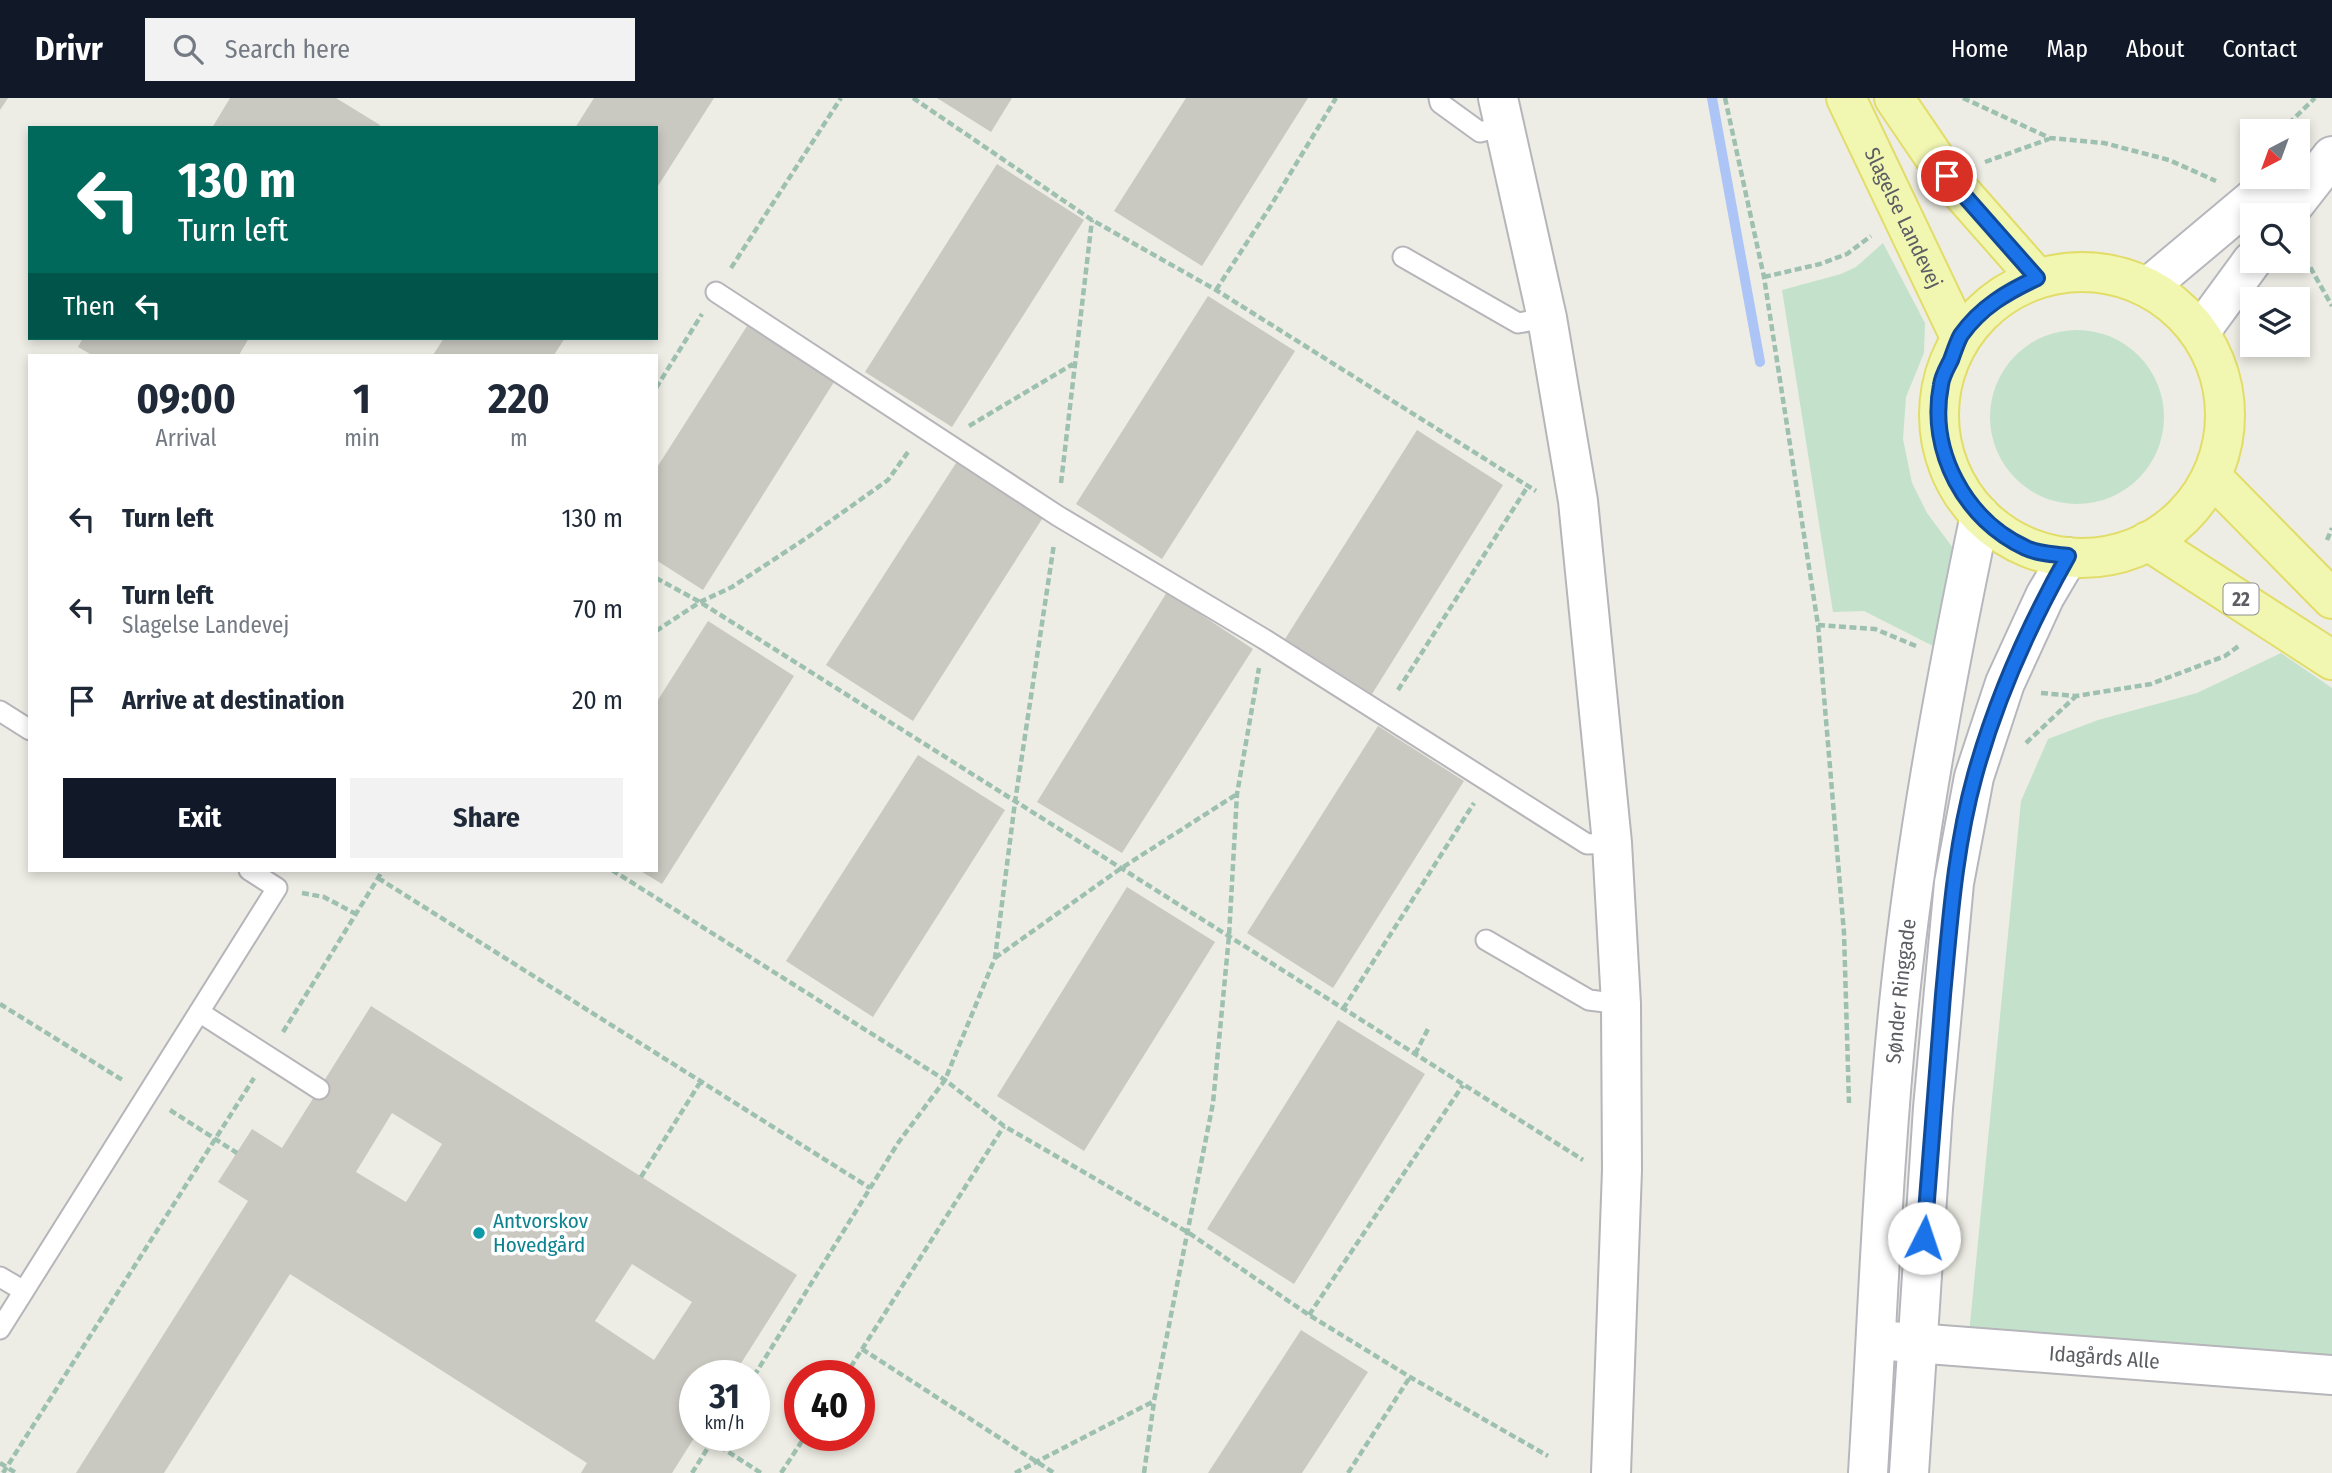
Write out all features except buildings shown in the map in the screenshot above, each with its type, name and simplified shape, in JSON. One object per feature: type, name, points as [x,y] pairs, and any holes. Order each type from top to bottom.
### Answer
[{"type":"main road","name":"Slagelse Landevej","points":[[1846,98],[1960,337]]},
{"type":"main road","points":[[1894,98],[1947,176],[2037,278]]},
{"type":"main road","points":[[2074,271],[2112,274],[2148,287],[2177,307],[2200,332],[2221,379],[2226,429],[2212,477],[2180,521],[2134,550],[2081,559],[2027,549],[1985,522],[1954,482],[1939,434],[1941,384],[1960,337],[1989,305],[2007,292],[2037,278],[2074,271]]},
{"type":"main road","points":[[2212,477],[2332,599]]},
{"type":"main road","name":"22","points":[[2148,541],[2332,660]]},
{"type":"street","points":[[1501,112],[1547,318],[1578,501],[1612,843],[1621,1004],[1622,1170],[1611,1473]]},
{"type":"street","points":[[2310,150],[2332,131]]},
{"type":"street","points":[[2295,203],[2332,156]]},
{"type":"street","points":[[2249,203],[2265,189]]},
{"type":"street","points":[[2148,287],[2240,210]]},
{"type":"street","points":[[2200,332],[2243,273]]},
{"type":"street","name":"Sønder Ringgade","points":[[1868,1473],[1890,1105],[1900,995],[1912,898],[1949,660],[1980,515]]},
{"type":"street","name":"Sønder Ringgade","points":[[1909,1473],[1933,1108],[1954,883],[1974,776],[2006,683],[2045,596],[2068,556]]},
{"type":"street","name":"Idagårds Alle","points":[[1876,1340],[2332,1375]]},
{"type":"lane","points":[[1438,98],[1440,103],[1480,132],[1501,112]]},
{"type":"lane","points":[[1402,257],[1518,323],[1547,318]]},
{"type":"lane","points":[[716,292],[1058,516],[1264,639],[1587,844],[1612,843]]},
{"type":"lane","points":[[0,711],[28,729]]},
{"type":"lane","points":[[0,1329],[277,888],[252,872]]},
{"type":"lane","points":[[1486,940],[1589,1000],[1621,1004]]},
{"type":"lane","points":[[199,1012],[319,1089]]},
{"type":"lane","points":[[0,1277],[24,1291]]},
{"type":"path","points":[[658,385],[841,98]]},
{"type":"path","points":[[913,98],[1092,220],[1216,290],[1528,486],[1555,502],[1578,501]]},
{"type":"path","points":[[1216,290],[1336,98]]},
{"type":"path","points":[[1725,98],[1764,276],[1818,625],[1844,933],[1849,1107]]},
{"type":"path","points":[[1963,98],[2050,138],[2105,143],[2169,160],[2218,181],[2249,203]]},
{"type":"path","points":[[2293,119],[2315,98]]},
{"type":"path","points":[[764,1360],[837,1246],[898,1143],[945,1080],[995,958],[1015,802],[1058,516],[1073,363],[1092,220]]},
{"type":"path","points":[[2310,264],[2332,306]]},
{"type":"path","points":[[658,630],[700,602],[743,580],[888,480],[917,440],[943,442],[1073,363]]},
{"type":"path","points":[[1383,715],[1528,486]]},
{"type":"path","points":[[658,579],[700,602],[1119,869],[1600,1170],[1622,1170]]},
{"type":"path","points":[[1144,1473],[1154,1401],[1213,1103],[1229,936],[1237,794],[1264,639]]},
{"type":"path","points":[[1343,1009],[1488,782]]},
{"type":"path","points":[[995,958],[1119,869],[1237,794]]},
{"type":"path","points":[[3,1473],[382,872]]},
{"type":"path","points":[[615,872],[945,1080],[1004,1126],[1189,1233],[1309,1315],[1410,1377],[1548,1455]]},
{"type":"path","points":[[378,878],[870,1188]]},
{"type":"path","points":[[277,888],[324,897],[356,914]]},
{"type":"path","points":[[0,1004],[237,1153]]},
{"type":"path","points":[[1415,1054],[1428,1029]]},
{"type":"path","points":[[641,1177],[701,1081]]},
{"type":"path","points":[[1309,1315],[1463,1085]]},
{"type":"path","points":[[855,1360],[1004,1126]]},
{"type":"path","points":[[862,1349],[1054,1473]]},
{"type":"path","points":[[1348,1473],[1410,1377]]},
{"type":"path","points":[[1015,1473],[1154,1401]]},
{"type":"path","points":[[692,1473],[706,1451]]},
{"type":"path","points":[[727,1451],[761,1473]]},
{"type":"path","points":[[780,1473],[795,1451]]},
{"type":"path","points":[[0,1463],[16,1473]]},
{"type":"green space","points":[[1883,243],[1925,323],[1924,353],[1906,397],[1903,439],[1912,483],[1927,513],[1956,552],[1937,648],[1864,611],[1833,612],[1782,290],[1841,274],[1856,267]]},
{"type":"green space","points":[[2077,330],[2110,336],[2139,355],[2158,384],[2164,417],[2158,450],[2139,479],[2110,498],[2077,504],[2044,498],[2015,479],[1996,450],[1990,417],[1996,384],[2015,355],[2044,336]]},
{"type":"green space","points":[[2281,653],[2332,688],[2332,1355],[1969,1334],[2021,801],[2048,739],[2098,720],[2197,693]]},
{"type":"waterway","points":[[1712,98],[1760,362]]},
{"type":"place","name":"Antvorskov Hovedgård","points":[[479,1233]]},
{"type":"route","points":[[1924,1238],[1954,883],[1974,776],[2006,683],[2045,596],[2068,556],[2027,549],[1985,522],[1954,482],[1939,434],[1941,384],[1960,337],[1981,312],[2007,292],[2037,278],[1947,176]]}]
